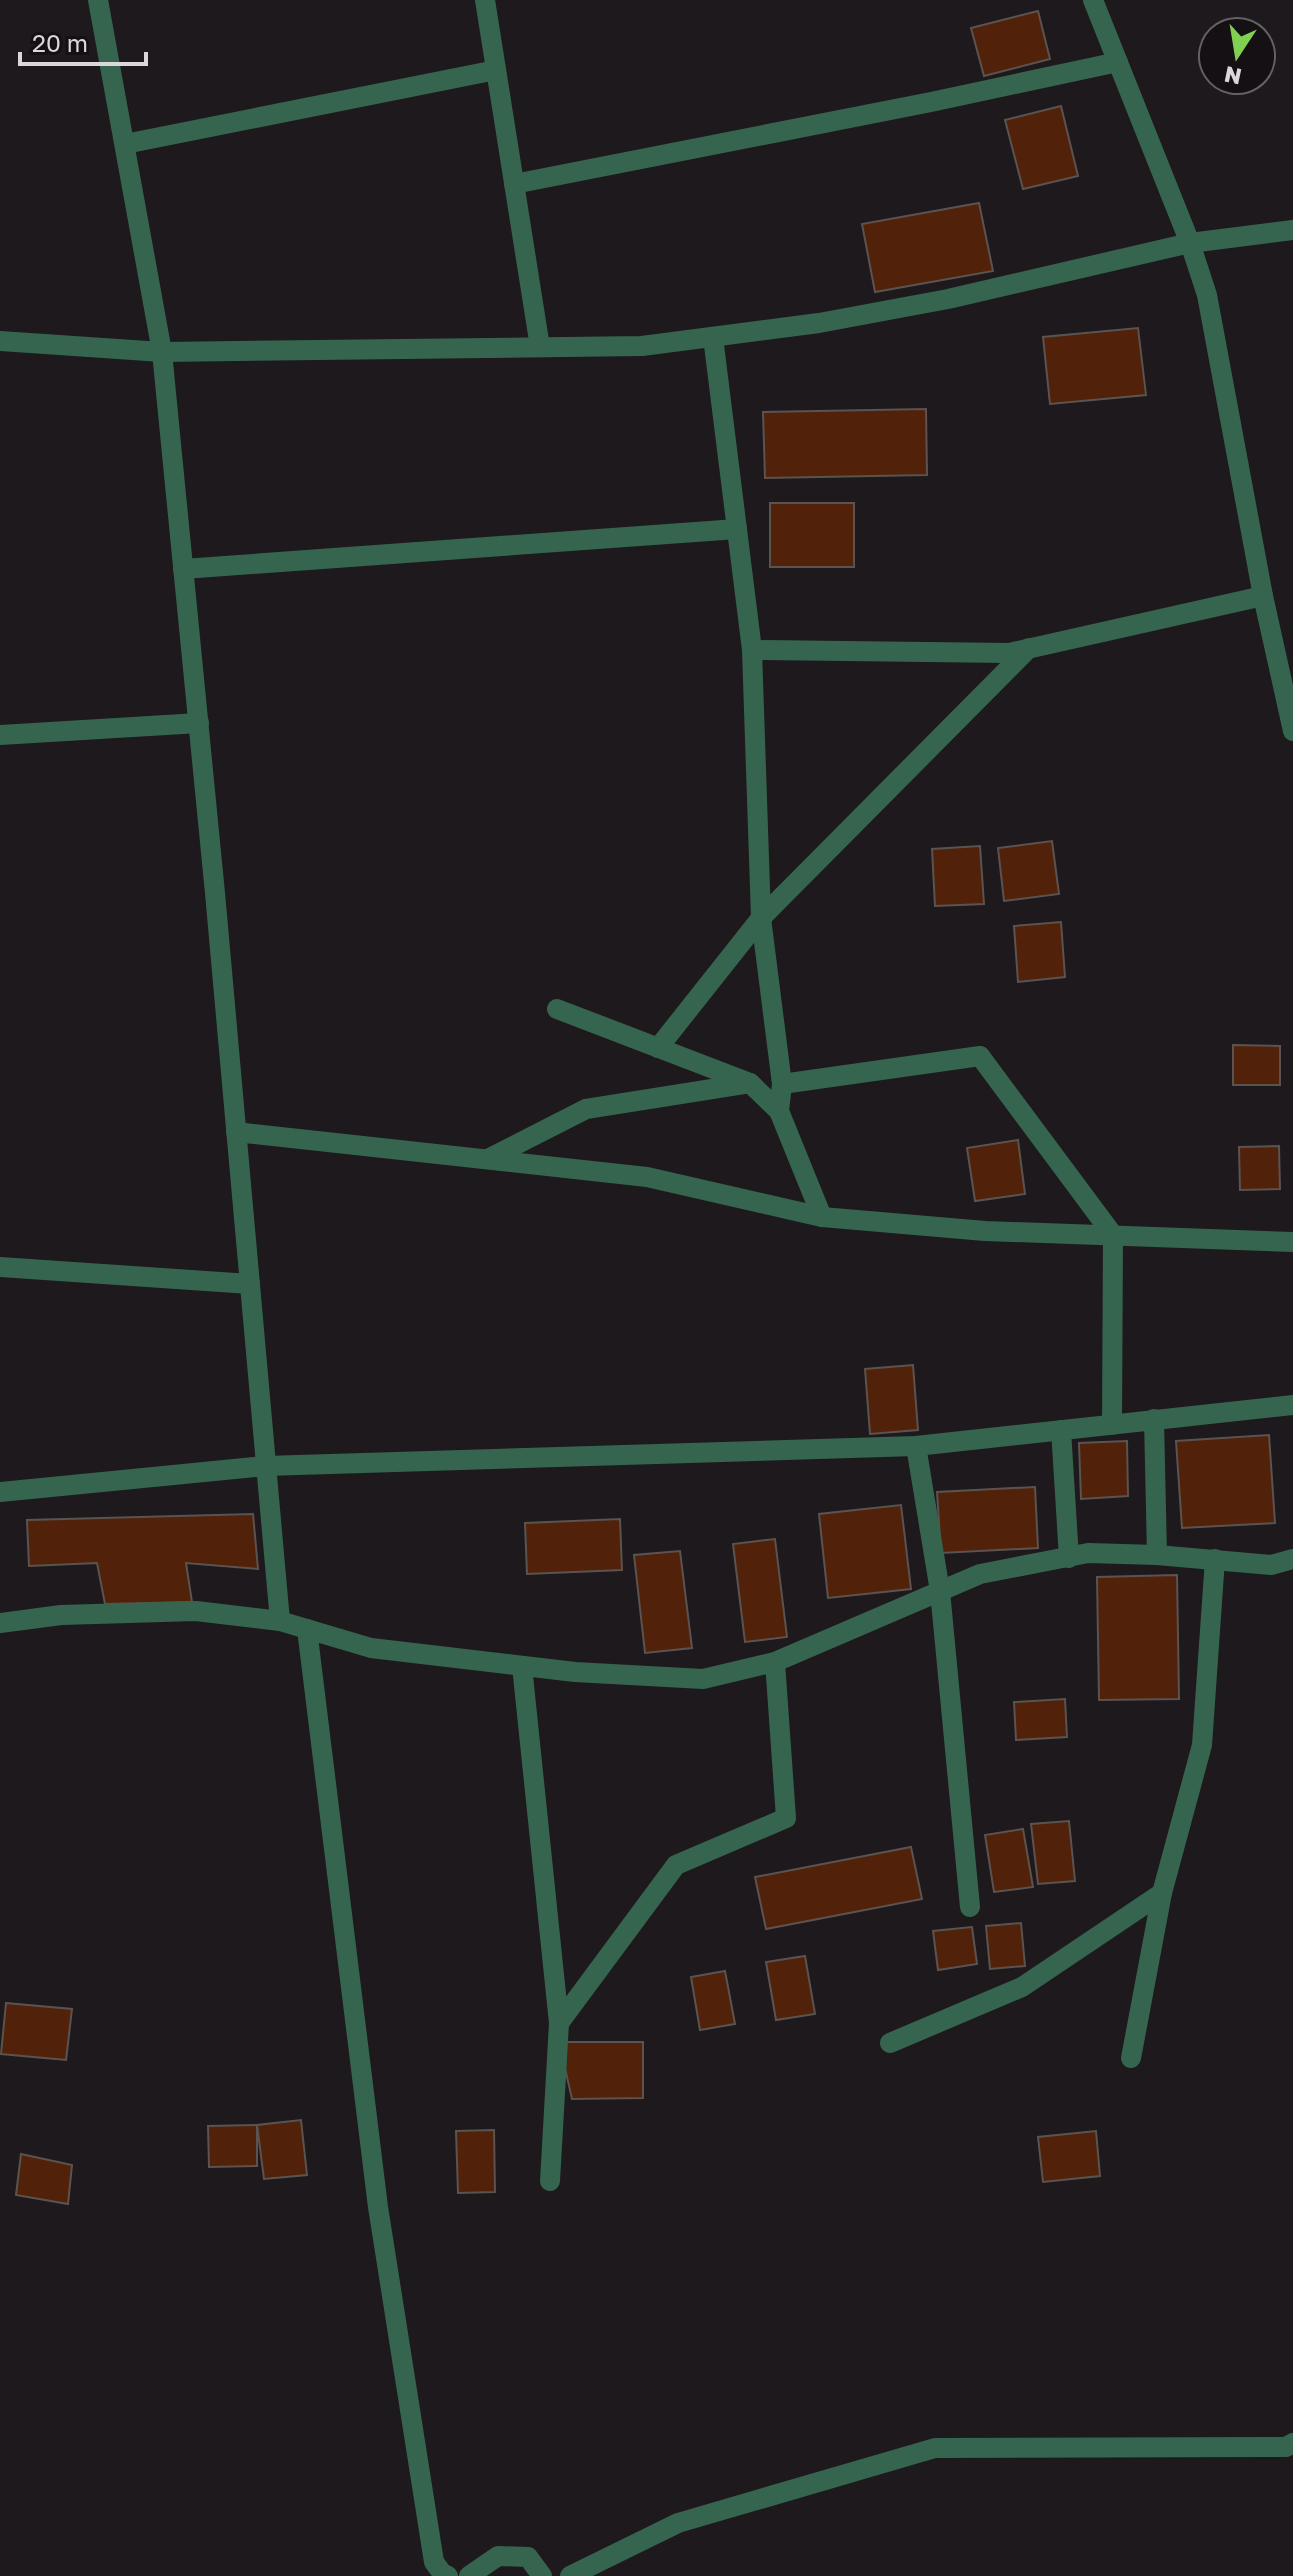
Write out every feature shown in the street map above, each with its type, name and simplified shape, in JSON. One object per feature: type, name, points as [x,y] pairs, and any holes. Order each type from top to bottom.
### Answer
[{"type":"street","points":[[98,0],[162,352],[199,723],[280,1621]]},
{"type":"street","points":[[485,0],[540,347]]},
{"type":"street","points":[[1093,0],[1190,243],[1207,295],[1263,596],[1293,731]]},
{"type":"street","points":[[514,184],[1118,62]]},
{"type":"street","points":[[125,144],[496,70]]},
{"type":"street","points":[[0,341],[162,352],[642,346],[819,323],[934,302],[1190,243],[1293,230]]},
{"type":"street","points":[[713,337],[752,650],[761,918],[782,1084],[779,1111]]},
{"type":"street","points":[[183,569],[737,529]]},
{"type":"street","points":[[752,650],[1009,653],[1263,596]]},
{"type":"street","points":[[658,1048],[761,918],[1029,648]]},
{"type":"street","points":[[0,735],[199,723]]},
{"type":"street","points":[[557,1009],[750,1083],[779,1111],[822,1217]]},
{"type":"street","points":[[782,1084],[980,1056],[1113,1235],[1112,1425]]},
{"type":"street","points":[[487,1160],[586,1109],[750,1083]]},
{"type":"street","points":[[236,1132],[647,1177],[822,1217],[985,1231],[1293,1242]]},
{"type":"street","points":[[0,1267],[250,1284]]},
{"type":"street","points":[[0,1492],[265,1466],[916,1446],[1293,1405]]},
{"type":"street","points":[[1154,1419],[1157,1555]]},
{"type":"street","points":[[1061,1430],[1069,1558]]},
{"type":"street","points":[[916,1446],[940,1591],[970,1907]]},
{"type":"street","points":[[0,1623],[61,1615],[196,1611],[280,1621],[371,1648],[575,1672],[703,1679],[775,1662],[980,1574],[1088,1553],[1157,1555],[1271,1565],[1293,1559]]},
{"type":"street","points":[[1131,2058],[1162,1893],[1202,1745],[1215,1559]]},
{"type":"street","points":[[307,1629],[378,2207],[434,2562],[448,2576]]},
{"type":"street","points":[[559,2023],[676,1865],[786,1818],[775,1662]]},
{"type":"street","points":[[522,1666],[559,2023],[550,2181]]},
{"type":"street","points":[[890,2043],[1022,1987],[1162,1893]]},
{"type":"street","points":[[570,2576],[678,2523],[935,2448],[1215,2448],[1286,2447],[1293,2443]]},
{"type":"street","points":[[469,2576],[498,2556],[528,2557],[542,2576]]},
{"type":"building","points":[[1038,11],[1050,59],[984,76],[971,28]]},
{"type":"building","points":[[1061,106],[1078,176],[1023,189],[1005,120]]},
{"type":"building","points":[[979,203],[993,271],[875,292],[862,224]]},
{"type":"building","points":[[1138,328],[1146,395],[1050,404],[1043,337]]},
{"type":"building","points":[[926,409],[927,475],[765,478],[763,412]]},
{"type":"building","points":[[770,503],[854,503],[854,567],[770,567]]},
{"type":"building","points":[[1052,841],[1059,894],[1004,901],[998,848]]},
{"type":"building","points":[[980,846],[984,904],[935,906],[932,849]]},
{"type":"building","points":[[1061,922],[1065,977],[1018,982],[1014,926]]},
{"type":"building","points":[[1233,1045],[1280,1046],[1280,1085],[1233,1085]]},
{"type":"building","points":[[1018,1140],[1025,1194],[975,1201],[967,1148]]},
{"type":"building","points":[[1279,1146],[1280,1189],[1240,1190],[1239,1147]]},
{"type":"building","points":[[913,1365],[918,1430],[870,1434],[865,1369]]},
{"type":"building","points":[[1269,1435],[1275,1523],[1182,1528],[1176,1441]]},
{"type":"building","points":[[1127,1441],[1128,1496],[1081,1499],[1079,1443]]},
{"type":"building","points":[[1035,1487],[1038,1548],[941,1553],[937,1492]]},
{"type":"building","points":[[901,1505],[911,1589],[828,1598],[819,1514]]},
{"type":"building","points":[[253,1514],[258,1569],[186,1563],[192,1602],[105,1604],[97,1563],[29,1566],[27,1520]]},
{"type":"building","points":[[620,1519],[622,1570],[527,1574],[525,1523]]},
{"type":"building","points":[[775,1539],[787,1637],[745,1642],[733,1544]]},
{"type":"building","points":[[680,1551],[692,1648],[645,1653],[634,1555]]},
{"type":"building","points":[[1177,1575],[1179,1699],[1099,1700],[1097,1577]]},
{"type":"building","points":[[1065,1699],[1067,1737],[1016,1740],[1014,1702]]},
{"type":"building","points":[[1069,1821],[1075,1881],[1038,1884],[1031,1824]]},
{"type":"building","points":[[1023,1829],[1033,1887],[994,1892],[985,1835]]},
{"type":"building","points":[[911,1847],[922,1899],[766,1929],[755,1877]]},
{"type":"building","points":[[1021,1923],[1025,1966],[990,1969],[986,1926]]},
{"type":"building","points":[[972,1927],[977,1964],[938,1970],[933,1931]]},
{"type":"building","points":[[805,1956],[815,2014],[776,2020],[766,1962]]},
{"type":"building","points":[[725,1971],[735,2024],[700,2030],[691,1977]]},
{"type":"building","points":[[6,2003],[72,2009],[66,2060],[1,2054]]},
{"type":"building","points":[[559,2042],[643,2042],[643,2098],[572,2099]]},
{"type":"building","points":[[301,2120],[307,2175],[264,2179],[257,2125]]},
{"type":"building","points":[[257,2125],[257,2166],[209,2167],[208,2126]]},
{"type":"building","points":[[494,2130],[495,2192],[458,2193],[456,2131]]},
{"type":"building","points":[[1096,2131],[1100,2176],[1043,2182],[1038,2137]]},
{"type":"building","points":[[21,2154],[72,2165],[68,2204],[16,2195]]}]
